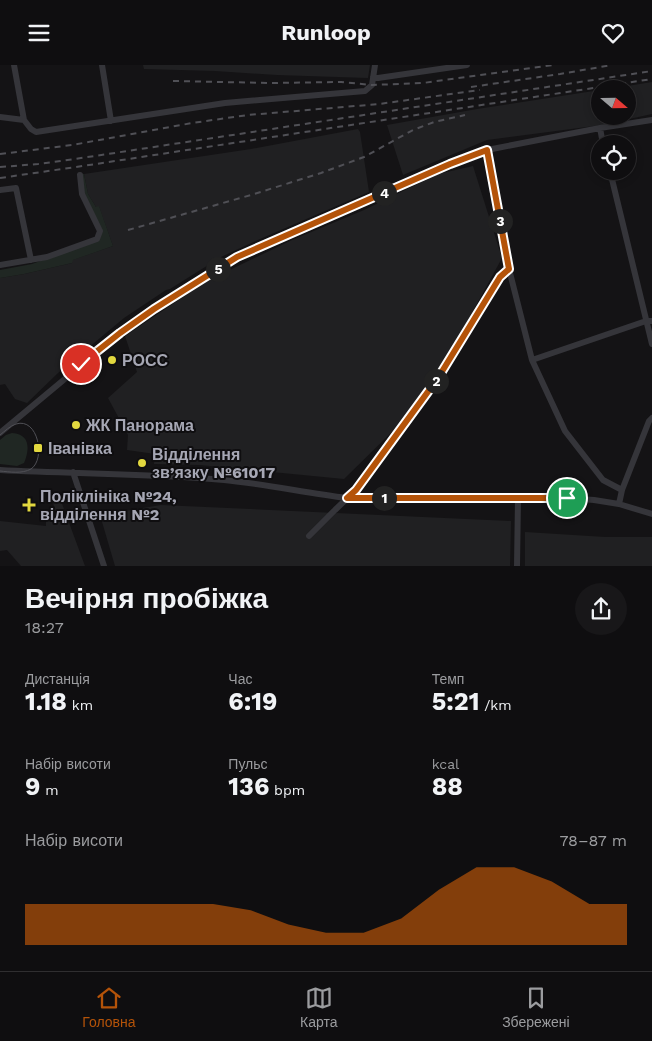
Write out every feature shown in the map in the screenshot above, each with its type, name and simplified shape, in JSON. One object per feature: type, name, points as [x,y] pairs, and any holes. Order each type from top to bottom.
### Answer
[{"type":"street","points":[[14,65],[24,120],[36,132],[225,103],[356,93],[365,91],[372,85],[375,65]]},
{"type":"street","points":[[102,65],[111,121]]},
{"type":"street","points":[[372,77],[378,78],[466,65]]},
{"type":"street","points":[[0,117],[24,120]]},
{"type":"street","points":[[0,433],[120,333],[154,309],[237,257],[450,164],[487,150],[652,120]]},
{"type":"street","points":[[600,128],[601,135]]},
{"type":"street","points":[[487,150],[509,269],[532,360],[565,431],[603,480],[622,490]]},
{"type":"street","points":[[0,265],[47,257],[97,239],[100,231],[82,194],[80,175]]},
{"type":"street","points":[[612,180],[649,321],[652,344]]},
{"type":"street","points":[[0,191],[16,188],[31,260]]},
{"type":"street","points":[[309,536],[356,490],[438,378],[500,277],[509,269]]},
{"type":"street","points":[[532,360],[649,321]]},
{"type":"street","points":[[619,504],[622,490],[649,421],[652,418]]},
{"type":"street","points":[[0,470],[223,480],[347,498],[594,500],[619,504],[652,513]]},
{"type":"street","points":[[72,472],[104,566]]},
{"type":"street","points":[[517,566],[518,498]]},
{"type":"shaded area","points":[[143,65],[370,65],[368,78],[144,69]]},
{"type":"shaded area","points":[[652,82],[652,114],[636,118],[636,85]]},
{"type":"shaded area","points":[[591,91],[591,125],[602,125],[487,140],[403,175],[387,125]]},
{"type":"shaded area","points":[[358,129],[369,192],[221,257],[166,290],[124,318],[58,373],[27,403],[15,399],[5,384],[0,385],[0,278],[72,263],[72,260],[113,246],[99,207],[96,207],[88,194],[84,174],[251,149]]},
{"type":"shaded area","points":[[473,166],[502,258],[450,353],[401,423],[344,479],[200,465],[154,464],[155,454],[127,450],[128,435],[108,398],[137,372],[125,336],[207,281],[292,240],[364,210],[438,174]]},
{"type":"shaded area","points":[[81,174],[84,174],[88,194],[96,207],[99,206],[113,246],[73,260],[72,263],[0,278],[0,270],[32,264],[99,240],[102,230],[83,194]]},
{"type":"shaded area","points":[[12,433],[22,436],[28,448],[24,463],[17,466],[0,464],[0,440]]},
{"type":"shaded area","points":[[61,501],[85,566],[21,566],[7,550],[0,551],[0,521],[46,526],[46,516],[55,510],[53,503]]},
{"type":"shaded area","points":[[161,505],[511,521],[510,566],[115,566],[100,515]]},
{"type":"shaded area","points":[[525,532],[605,537],[652,537],[652,566],[525,566]]},
{"type":"tram line","points":[[0,435],[16,424],[24,424],[30,427],[34,433],[39,449],[36,464],[31,469],[20,472],[0,471]]},
{"type":"railway","points":[[173,81],[341,82],[372,85],[423,83],[553,65]]},
{"type":"railway","points":[[471,87],[612,65]]},
{"type":"railway","points":[[0,167],[75,159],[652,71]]},
{"type":"railway","points":[[0,178],[652,79]]},
{"type":"railway","points":[[0,154],[72,145],[192,123],[248,115],[379,104],[480,90]]},
{"type":"railway","points":[[128,230],[321,173],[364,157],[413,130],[434,122],[465,115]]},
{"type":"place","name":"РОСС","points":[[112,360]]},
{"type":"place","name":"ЖК Панорама","points":[[76,425]]},
{"type":"place","name":"Іванівка","points":[[38,448]]},
{"type":"place","name":"Відділення зв’язку №61017","points":[[142,463]]},
{"type":"place","name":"Поліклініка №24, відділення №2","points":[[29,505]]},
{"type":"route","points":[[81,364],[154,309],[237,257],[450,164],[487,150],[509,269],[500,277],[438,378],[356,490],[347,498],[567,498]]}]
